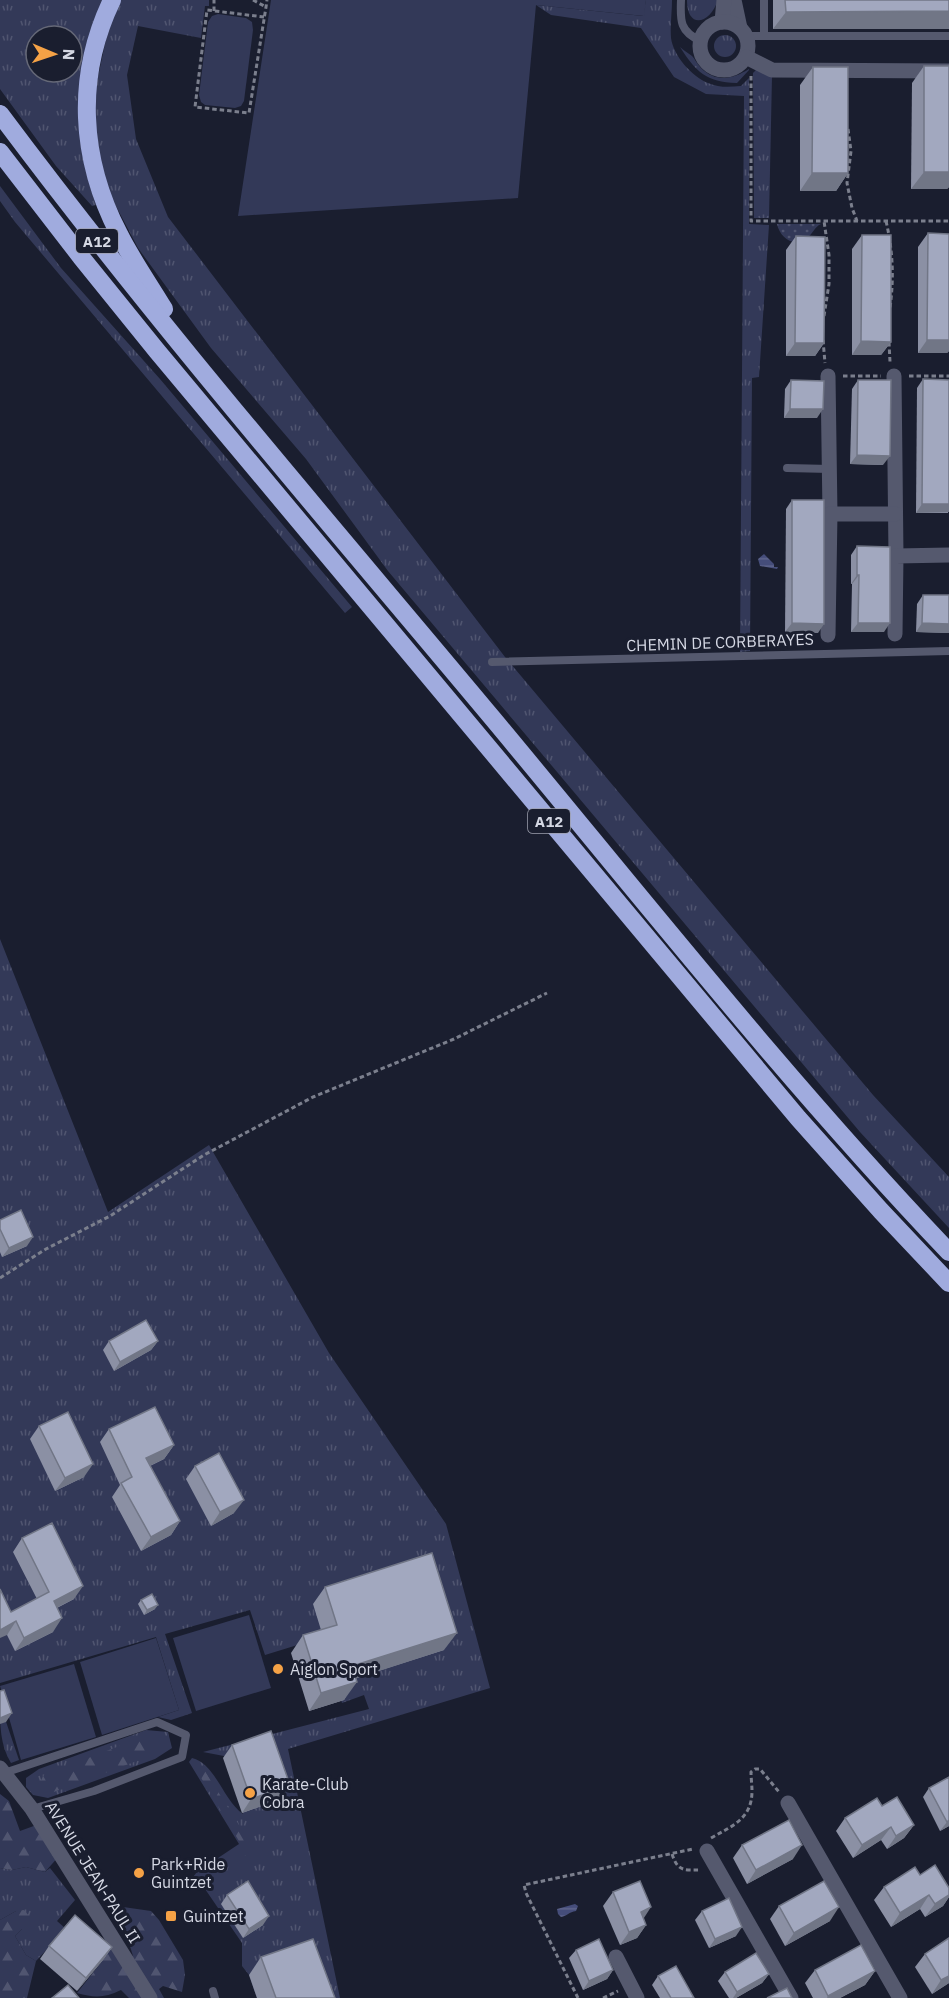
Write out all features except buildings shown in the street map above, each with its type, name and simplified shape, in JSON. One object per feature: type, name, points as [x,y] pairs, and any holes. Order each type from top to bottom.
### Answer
[{"type":"highway","points":[[112,0],[100,29],[87,83],[86,128],[93,171],[119,235],[197,365]]},
{"type":"highway","name":"A12","points":[[0,114],[99,244],[197,365],[777,1059],[877,1174],[949,1252]]},
{"type":"highway","name":"A12","points":[[0,152],[169,366],[744,1054],[860,1188],[949,1283]]},
{"type":"street","points":[[722,22],[724,0]]},
{"type":"street","points":[[734,0],[750,60]]},
{"type":"street","points":[[743,32],[731,23],[722,22],[712,25],[700,40],[702,56],[706,62],[720,70],[735,68],[750,60]]},
{"type":"street","points":[[750,60],[772,70],[949,71]]},
{"type":"street","points":[[828,376],[830,469],[828,635]]},
{"type":"street","points":[[894,376],[895,633]]},
{"type":"street","points":[[830,514],[895,514]]},
{"type":"street","points":[[896,556],[949,555]]},
{"type":"street","name":"AVENUE JEAN-PAUL II","points":[[2,1771],[33,1809],[150,1998]]},
{"type":"street","points":[[788,1803],[900,1998]]},
{"type":"street","points":[[705,1852],[791,1998]]},
{"type":"street","points":[[616,1957],[637,1998]]},
{"type":"lane","points":[[681,0],[683,28],[689,36],[700,40]]},
{"type":"lane","points":[[764,0],[764,35]]},
{"type":"lane","points":[[743,32],[764,35],[949,36]]},
{"type":"lane","points":[[787,468],[830,469]]},
{"type":"lane","name":"CHEMIN DE CORBERAYES","points":[[492,662],[949,651]]},
{"type":"lane","points":[[2,1771],[157,1722],[186,1736],[182,1757],[94,1791],[33,1809]]},
{"type":"path","points":[[214,0],[214,11]]},
{"type":"path","points":[[264,17],[207,10],[195,107],[249,113],[267,0]]},
{"type":"path","points":[[256,1],[266,7]]},
{"type":"path","points":[[750,60],[751,221],[949,221]]},
{"type":"path","points":[[848,129],[851,151],[847,183],[857,221]]},
{"type":"path","points":[[824,221],[829,255],[829,284],[824,322]]},
{"type":"path","points":[[886,221],[892,245],[894,269],[890,315]]},
{"type":"path","points":[[823,333],[824,359],[828,376]]},
{"type":"path","points":[[889,333],[889,359],[894,376]]},
{"type":"path","points":[[0,1278],[46,1249],[110,1216],[204,1155],[312,1098],[454,1039],[547,993]]},
{"type":"path","points":[[672,1854],[676,1866],[681,1869],[701,1870],[705,1852],[744,1817],[752,1793],[752,1772],[755,1769],[760,1769],[788,1803]]},
{"type":"path","points":[[578,1998],[525,1893],[524,1885],[672,1854],[705,1852]]},
{"type":"green space","points":[[0,0],[104,0],[93,25],[84,57],[84,24],[24,24],[24,84],[80,84],[79,127],[82,153],[96,205],[92,206],[56,166],[0,89]]},
{"type":"green space","points":[[121,0],[209,0],[209,6],[205,6],[201,38],[138,26],[127,75],[136,139],[168,217],[505,657],[873,1095],[949,1177],[949,1228],[860,1132],[388,571],[306,459],[211,348],[138,248],[108,191],[95,137],[96,86],[108,30]]},
{"type":"green space","points":[[271,0],[646,0],[644,16],[536,5],[518,198],[238,216]]},
{"type":"green space","points":[[646,0],[672,0],[671,38],[673,45],[684,65],[696,76],[712,85],[724,87],[741,86],[749,78],[749,224],[769,225],[759,377],[752,378],[750,651],[740,652],[744,96],[706,94],[674,77],[641,28],[551,15],[536,5],[643,16]]},
{"type":"green space","points":[[687,0],[718,0],[710,14],[700,20],[695,20],[688,10]]},
{"type":"green space","points":[[218,14],[246,18],[252,22],[253,30],[244,101],[241,106],[235,108],[205,105],[201,102],[199,95],[208,22],[212,16]]},
{"type":"green space","points":[[725,35],[733,38],[736,46],[733,54],[725,57],[717,54],[714,46],[717,38]]},
{"type":"green space","points":[[680,47],[692,56],[707,73],[719,78],[731,77],[749,70],[737,83],[710,78],[691,63]]},
{"type":"green space","points":[[757,69],[772,75],[769,218],[754,218],[753,73]]},
{"type":"green space","points":[[0,186],[61,268],[160,379],[352,607],[345,613],[15,222],[0,201]]},
{"type":"green space","points":[[777,224],[821,224],[807,238],[793,242],[781,234]]},
{"type":"green space","points":[[0,939],[108,1212],[209,1145],[329,1353],[446,1524],[490,1688],[288,1749],[340,1998],[257,1998],[249,1975],[242,1966],[242,1943],[203,1886],[193,1877],[239,1844],[189,1762],[192,1758],[207,1767],[236,1808],[243,1814],[224,1756],[203,1752],[369,1709],[364,1695],[342,1703],[320,1638],[265,1655],[250,1610],[165,1634],[192,1713],[171,1720],[158,1717],[179,1710],[156,1637],[0,1683]]},
{"type":"green space","points":[[249,1615],[271,1688],[196,1711],[173,1638]]},
{"type":"green space","points":[[156,1638],[179,1710],[102,1735],[80,1662]]},
{"type":"green space","points":[[74,1664],[96,1737],[21,1760],[0,1686]]},
{"type":"green space","points":[[0,1704],[19,1760],[11,1763],[3,1742]]},
{"type":"green space","points":[[146,1730],[168,1732],[172,1748],[155,1759],[48,1798],[33,1795],[26,1787],[26,1778],[39,1769]]},
{"type":"green space","points":[[159,1739],[166,1744],[161,1752],[51,1793],[40,1789],[39,1784],[44,1775],[135,1740]]},
{"type":"green space","points":[[197,1764],[203,1768],[251,1844],[249,1853],[207,1881],[200,1880],[200,1875],[242,1846],[197,1771]]},
{"type":"green space","points":[[0,1794],[9,1801],[20,1831],[42,1823],[59,1856],[45,1872],[26,1867],[12,1870],[0,1868]]},
{"type":"green space","points":[[26,1867],[45,1872],[50,1868],[75,1900],[57,1921],[66,1929],[36,1961],[26,1955],[15,1936],[22,1929],[16,1911],[0,1920],[0,1868],[12,1870]]},
{"type":"green space","points":[[116,1906],[151,1911],[159,1920],[183,1960],[185,1975],[182,1992],[163,1986],[159,1989],[164,1998],[129,1998],[121,1990],[99,1996],[77,1993],[103,1960],[109,1947],[133,1956],[117,1921]]},
{"type":"green space","points":[[24,1910],[34,1922],[15,1936],[26,1955],[36,1961],[27,1998],[0,1998],[0,1920],[16,1911]]},
{"type":"shaded area","points":[[764,554],[774,564],[774,567],[778,567],[777,569],[760,566],[758,559]]},
{"type":"shaded area","points":[[575,1904],[578,1906],[576,1911],[561,1917],[558,1914],[557,1909]]},
{"type":"place","name":"Aiglon Sport","points":[[278,1669]]},
{"type":"place","name":"Karate-Club Cobra","points":[[250,1793]]},
{"type":"place","name":"Park+Ride Guintzet","points":[[139,1873]]},
{"type":"place","name":"Guintzet","points":[[171,1916]]}]
